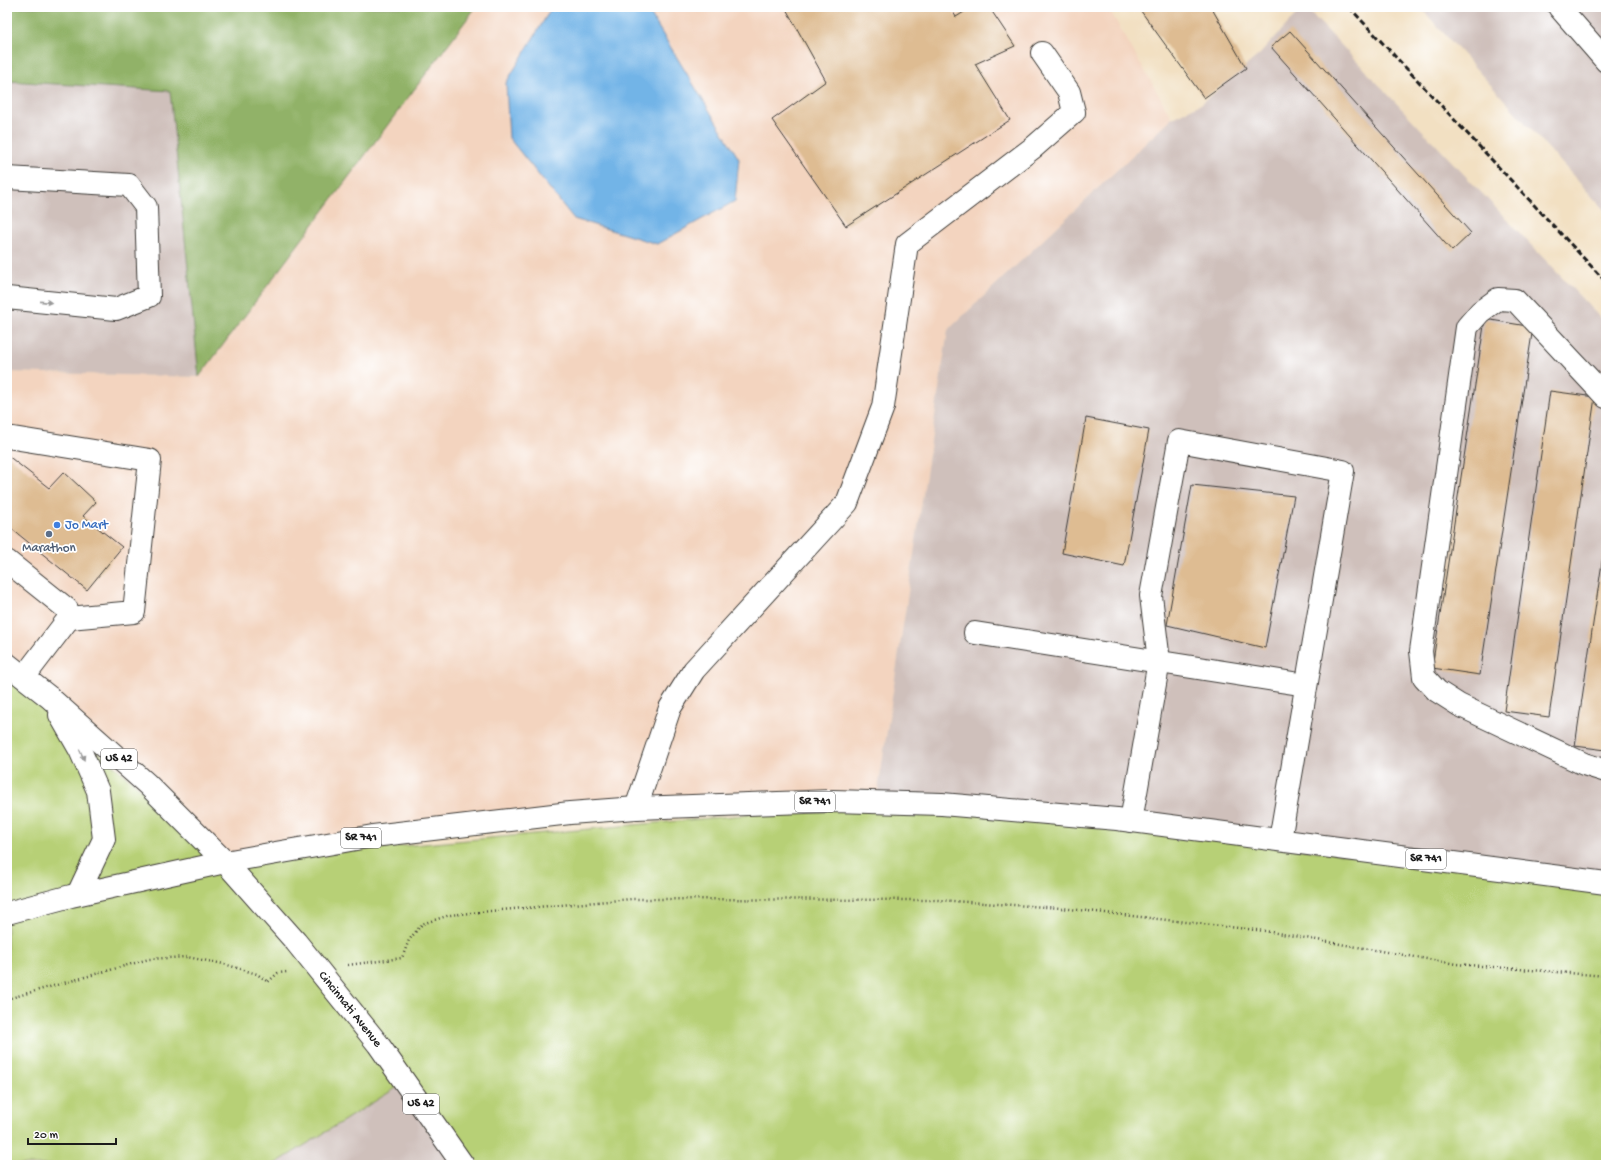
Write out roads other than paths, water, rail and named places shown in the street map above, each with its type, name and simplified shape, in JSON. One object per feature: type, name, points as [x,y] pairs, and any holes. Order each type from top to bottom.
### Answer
[{"type":"main road","points":[[1559,7],[1606,61]]},
{"type":"main road","points":[[636,808],[670,708],[694,670],[847,504],[883,407],[907,244],[1034,146],[1074,112],[1070,92],[1042,53]]},
{"type":"main road","points":[[7,178],[129,185],[146,207],[149,296],[116,309],[7,298]]},
{"type":"main road","points":[[1606,397],[1516,300],[1498,299],[1480,312],[1467,327],[1421,651],[1424,677],[1437,691],[1459,705],[1517,731],[1584,764],[1606,771]]},
{"type":"main road","points":[[7,437],[150,460],[134,612],[69,618],[24,677]]},
{"type":"main road","points":[[1131,821],[1159,661],[1152,596],[1179,441],[1344,471],[1280,840]]},
{"type":"main road","points":[[7,561],[67,609],[69,618]]},
{"type":"main road","points":[[975,633],[1306,685]]},
{"type":"main road","name":"US 42","points":[[7,664],[49,697],[147,784],[225,862]]},
{"type":"main road","points":[[49,697],[80,750],[98,791],[104,839],[78,894]]},
{"type":"main road","name":"SR 741","points":[[7,913],[78,894],[225,862],[373,836],[570,812],[636,808],[833,801],[942,804],[1131,821],[1606,883]]},
{"type":"main road","name":"Cincinnati Avenue","points":[[225,862],[296,942],[378,1044],[463,1165]]},
{"type":"water","points":[[552,7],[646,7],[739,159],[735,201],[657,244],[574,219],[509,138],[506,83]]},
{"type":"railway","points":[[1349,7],[1606,282]]},
{"type":"place","name":"Jo Mart","points":[[57,525]]},
{"type":"place","name":"Marathon","points":[[49,534]]}]
